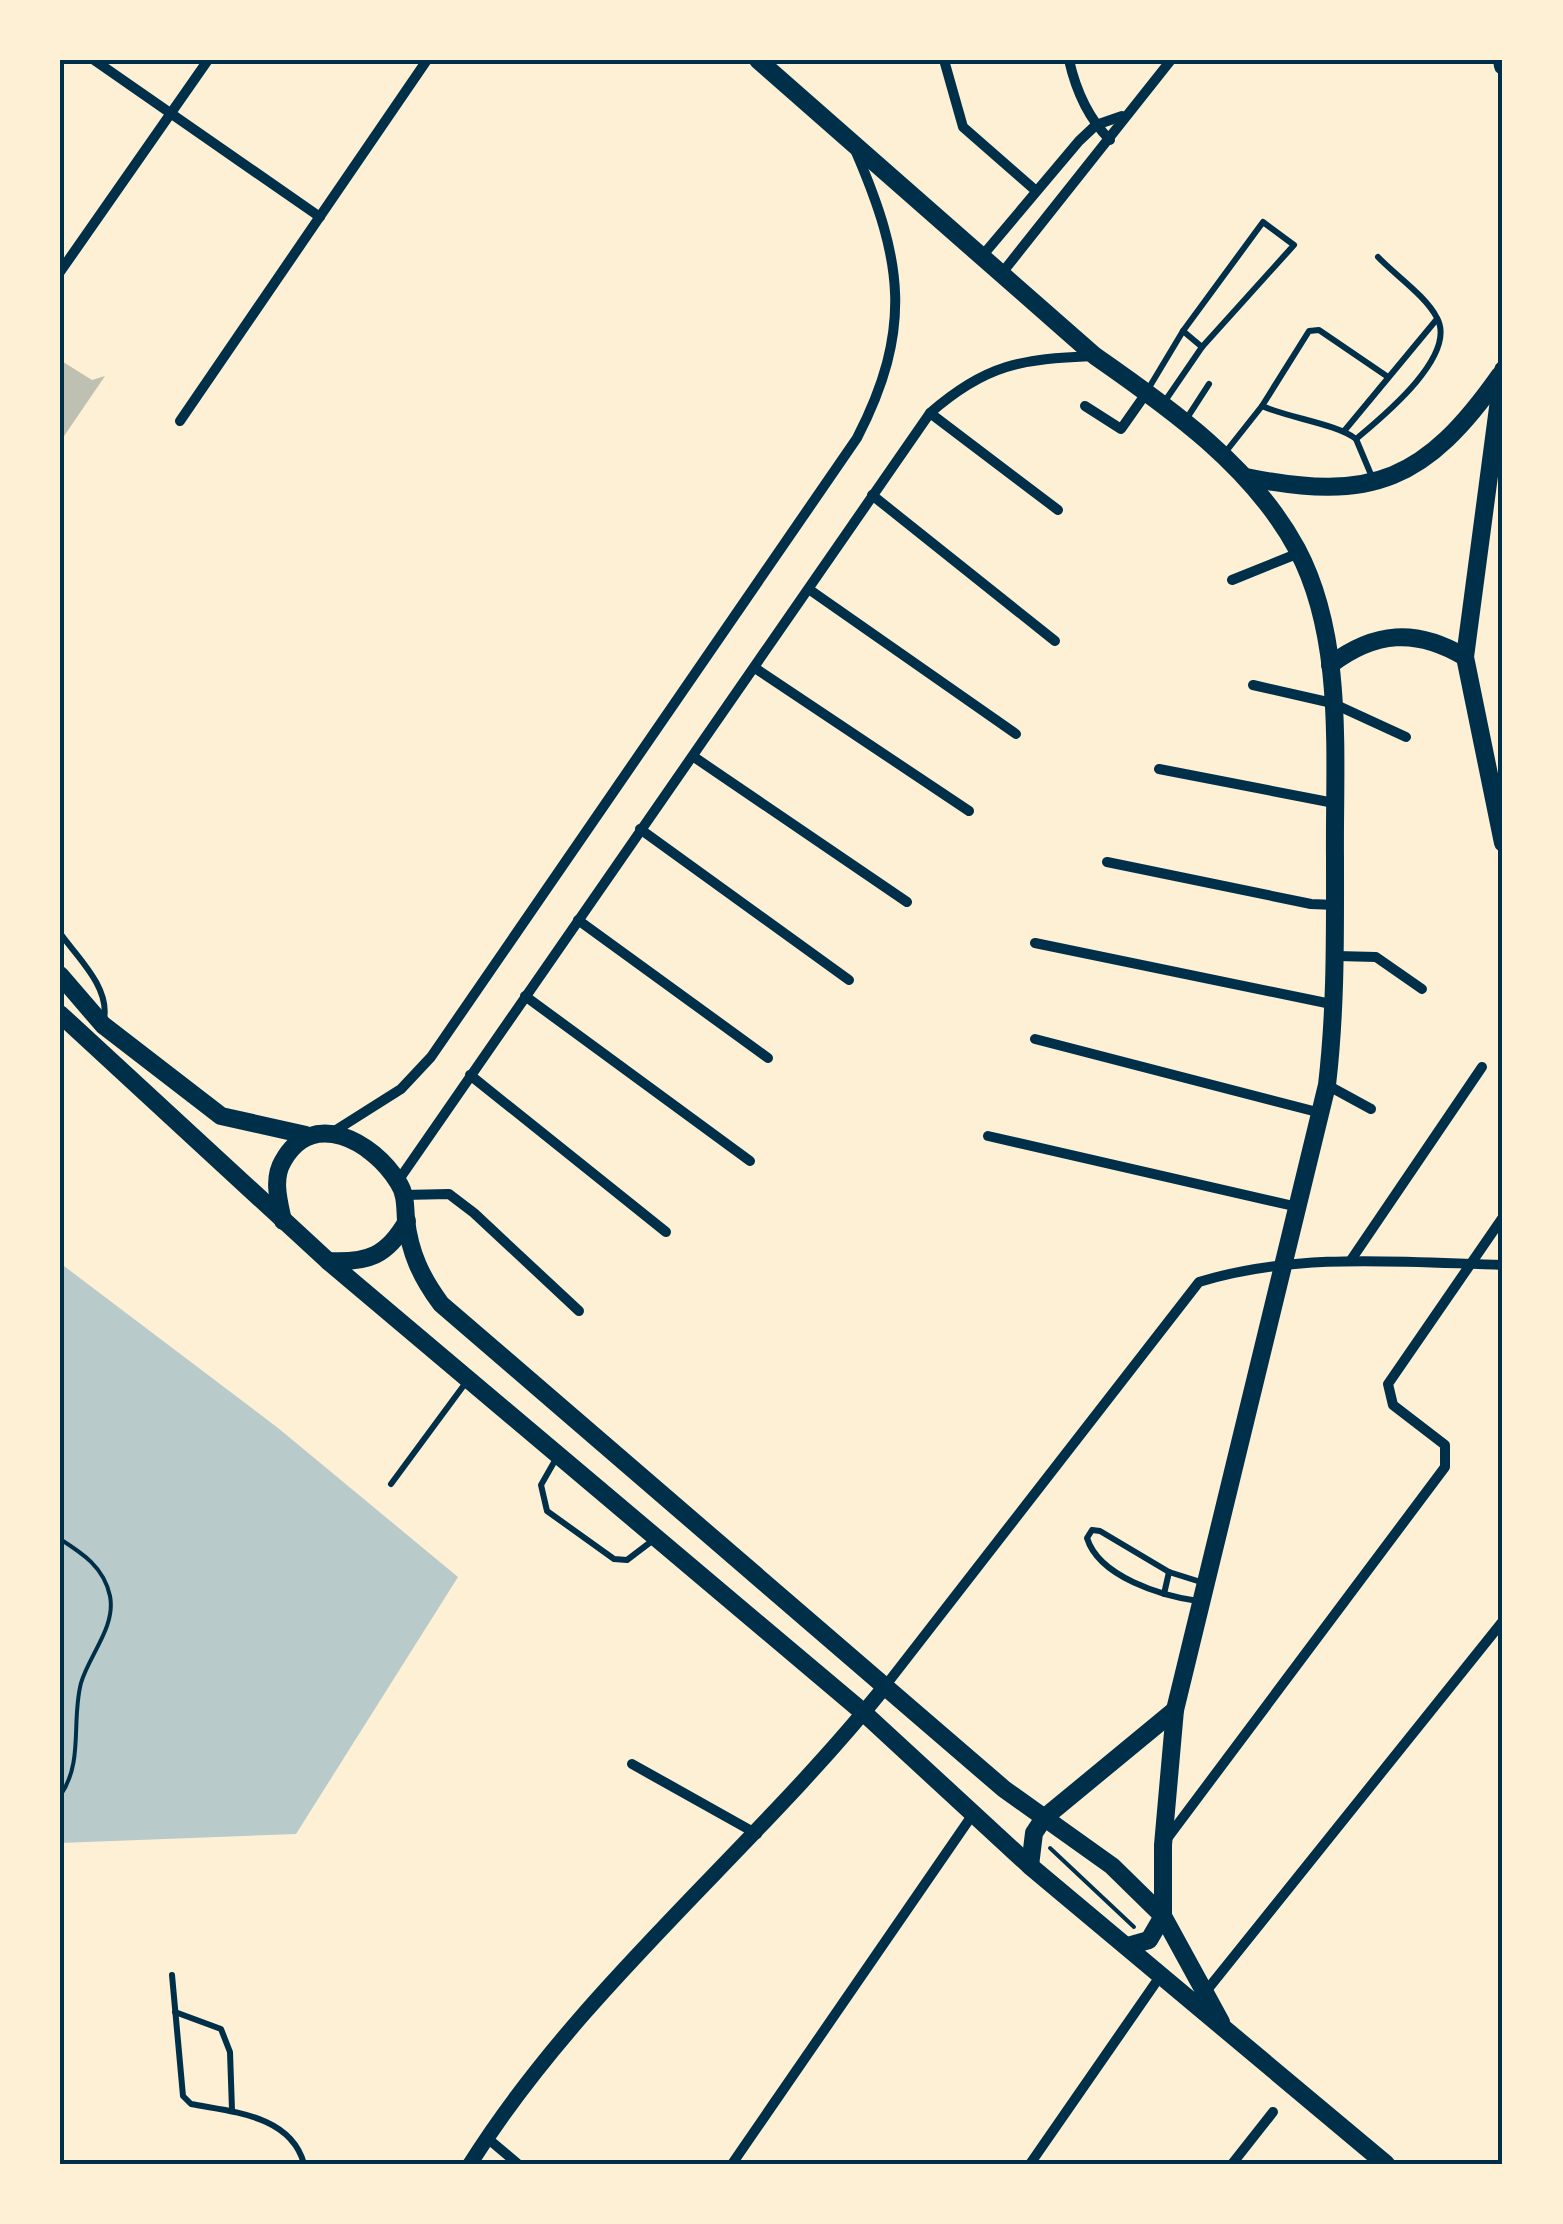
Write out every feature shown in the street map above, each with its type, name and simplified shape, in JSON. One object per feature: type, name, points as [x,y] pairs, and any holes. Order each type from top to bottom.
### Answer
[{"type":"main road","points":[[758,60],[983,254],[1094,356],[1146,392],[1246,477],[1299,553],[1330,665],[1337,1005],[1327,1085],[1175,1710],[1162,1845],[1163,1916],[1149,1940],[1128,1946]]},
{"type":"main road","points":[[1246,477],[1299,488],[1375,482],[1437,453],[1469,420],[1503,371]]},
{"type":"main road","points":[[1503,371],[1466,657],[1497,790],[1503,842]]},
{"type":"main road","points":[[1330,665],[1354,647],[1381,637],[1411,635],[1440,642],[1466,657]]},
{"type":"main road","points":[[60,976],[104,1025],[221,1116],[306,1135],[333,1132],[362,1144],[401,1188],[421,1278],[441,1304],[1004,1790],[1112,1866],[1163,1916],[1201,1998],[1222,2022],[1386,2164]]},
{"type":"main road","points":[[60,1014],[328,1261],[864,1713],[1030,1866],[1161,1975],[1201,1998]]},
{"type":"main road","points":[[284,1222],[278,1169],[290,1148],[306,1135]]},
{"type":"main road","points":[[328,1261],[374,1259],[393,1245],[406,1221]]},
{"type":"main road","points":[[1030,1866],[1034,1833],[1044,1818],[1175,1710]]},
{"type":"street","points":[[94,60],[320,217]]},
{"type":"street","points":[[60,272],[208,60]]},
{"type":"street","points":[[180,420],[428,60]]},
{"type":"street","points":[[944,60],[963,127],[1035,190]]},
{"type":"street","points":[[1069,60],[1096,126],[1110,140]]},
{"type":"street","points":[[1002,272],[1171,60]]},
{"type":"street","points":[[983,254],[1035,190],[1096,126],[1123,116]]},
{"type":"street","points":[[333,1132],[402,1089],[431,1057],[857,438],[878,396],[895,330],[895,268],[882,214],[850,137]]},
{"type":"street","points":[[579,1311],[474,1212],[449,1194],[401,1188],[470,1075],[930,413],[962,385],[992,370],[1026,359],[1094,356]]},
{"type":"street","points":[[1084,406],[1122,429],[1146,392]]},
{"type":"street","points":[[930,413],[1058,510]]},
{"type":"street","points":[[872,496],[1056,641]]},
{"type":"street","points":[[1232,580],[1299,553]]},
{"type":"street","points":[[810,590],[1016,734]]},
{"type":"street","points":[[756,668],[969,810]]},
{"type":"street","points":[[1252,684],[1332,703],[1406,737]]},
{"type":"street","points":[[694,757],[908,902]]},
{"type":"street","points":[[1159,768],[1334,803]]},
{"type":"street","points":[[640,830],[849,980]]},
{"type":"street","points":[[1107,862],[1311,904],[1335,905]]},
{"type":"street","points":[[578,920],[768,1058]]},
{"type":"street","points":[[1036,943],[1337,1005]]},
{"type":"street","points":[[1337,956],[1376,957],[1422,990]]},
{"type":"street","points":[[525,996],[750,1161]]},
{"type":"street","points":[[1035,1039],[1321,1113]]},
{"type":"street","points":[[1351,1260],[1482,1067]]},
{"type":"street","points":[[470,1075],[666,1232]]},
{"type":"street","points":[[1327,1085],[1370,1109]]},
{"type":"street","points":[[988,1136],[1298,1207]]},
{"type":"street","points":[[1162,1845],[1445,1466],[1445,1444],[1393,1405],[1388,1384],[1503,1217]]},
{"type":"street","points":[[470,2164],[562,2036],[756,1834],[864,1713],[1199,1282],[1283,1266],[1351,1260],[1503,1264]]},
{"type":"street","points":[[1201,1998],[1503,1621]]},
{"type":"street","points":[[632,1764],[756,1834]]},
{"type":"street","points":[[732,2164],[973,1814]]},
{"type":"street","points":[[1030,2164],[1161,1975]]},
{"type":"street","points":[[1232,2164],[1273,2112]]},
{"type":"street","points":[[486,2138],[518,2164]]},
{"type":"lane","points":[[1146,392],[1183,331],[1263,222],[1294,245],[1202,347],[1162,405]]},
{"type":"lane","points":[[1356,439],[1398,404],[1438,351],[1441,338],[1438,318],[1378,256]]},
{"type":"lane","points":[[1345,430],[1438,318]]},
{"type":"lane","points":[[1222,456],[1262,406],[1314,329],[1388,377]]},
{"type":"lane","points":[[1183,331],[1202,347]]},
{"type":"lane","points":[[1184,423],[1210,384]]},
{"type":"lane","points":[[1262,406],[1292,420],[1345,430],[1356,439],[1375,482]]},
{"type":"lane","points":[[60,933],[99,987],[106,1008],[104,1025]]},
{"type":"lane","points":[[392,1484],[468,1380]]},
{"type":"lane","points":[[558,1456],[541,1486],[547,1511],[614,1559],[626,1560],[655,1538]]},
{"type":"lane","points":[[1092,1530],[1100,1531],[1203,1592],[1164,1594],[1130,1580],[1098,1556],[1088,1538],[1092,1530]]},
{"type":"lane","points":[[1164,1594],[1169,1572]]},
{"type":"lane","points":[[172,1976],[182,2096],[190,2104],[261,2119],[300,2148],[304,2164]]},
{"type":"lane","points":[[175,2012],[220,2029],[230,2052],[232,2110]]},
{"type":"path","points":[[60,1539],[88,1557],[101,1574],[110,1606],[81,1684],[76,1752],[68,1784],[60,1796]]},
{"type":"shaded area","points":[[60,1263],[278,1428],[458,1577],[296,1834],[60,1843]]},
{"type":"building","points":[[60,360],[92,380],[105,376],[60,442]]}]
